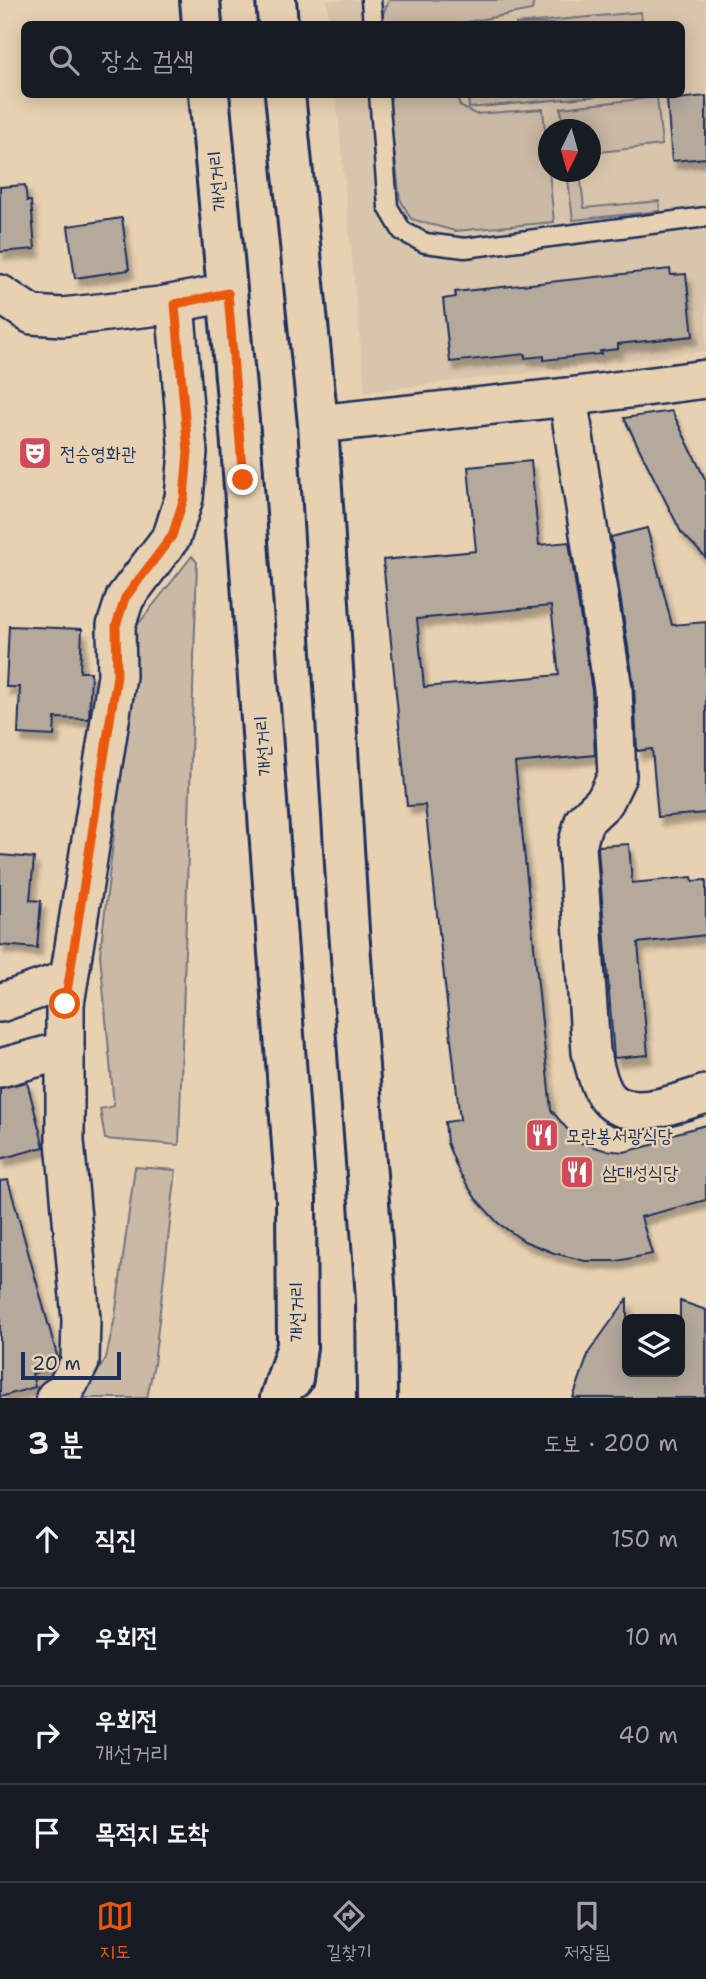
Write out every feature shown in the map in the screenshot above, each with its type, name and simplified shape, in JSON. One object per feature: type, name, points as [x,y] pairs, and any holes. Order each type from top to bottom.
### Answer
[{"type":"main road","points":[[200,0],[202,21]]},
{"type":"main road","points":[[276,0],[278,21]]},
{"type":"main road","name":"개선거리","points":[[209,98],[242,456],[296,1199],[297,1346],[291,1398]]},
{"type":"main road","points":[[285,98],[318,424],[350,943],[376,1298],[377,1398]]},
{"type":"main road","points":[[280,1398],[297,1346]]},
{"type":"street","points":[[0,294],[32,315],[63,317],[175,304],[228,293]]},
{"type":"street","points":[[55,1398],[64,1392],[80,1362],[81,1319],[65,1141],[65,1004],[117,676],[116,626],[125,598],[172,536],[184,498],[188,452],[175,304]]},
{"type":"street","points":[[318,424],[706,379]]},
{"type":"street","points":[[568,397],[612,689],[617,776],[605,801],[584,821],[577,846],[591,1052],[599,1082],[609,1100],[634,1111],[655,1109],[706,1094]]},
{"type":"street","points":[[0,1003],[69,979]]},
{"type":"street","points":[[0,1068],[65,1050]]},
{"type":"lane","points":[[371,0],[373,21]]},
{"type":"lane","points":[[379,98],[388,207],[402,231],[425,243],[465,248],[706,217]]},
{"type":"shaded area","points":[[327,0],[706,0],[706,351],[365,392],[336,98],[685,98],[685,21],[329,21]]},
{"type":"shaded area","points":[[389,0],[534,0],[532,10],[473,21],[382,21]]},
{"type":"shaded area","points":[[641,12],[642,21],[546,21]]},
{"type":"shaded area","points":[[391,98],[458,98],[460,106],[475,114],[543,109],[544,119],[538,119],[538,182],[550,182],[554,222],[455,231],[411,219],[400,199],[389,107]]},
{"type":"shaded area","points":[[468,98],[576,98],[469,108]]},
{"type":"shaded area","points":[[657,98],[662,145],[601,152],[601,119],[562,119],[561,108]]},
{"type":"shaded area","points":[[568,182],[581,182],[584,208],[659,201],[660,211],[573,220]]},
{"type":"shaded area","points":[[192,556],[197,562],[179,1145],[105,1139],[100,1109],[114,1106],[100,954],[133,671],[132,632]]},
{"type":"shaded area","points":[[135,1167],[176,1170],[154,1364],[147,1398],[79,1398],[85,1393],[106,1358],[115,1317]]},
{"type":"building","points":[[706,96],[706,158],[672,161],[667,100]]},
{"type":"building","points":[[25,185],[27,201],[31,201],[35,249],[0,252],[0,187]]},
{"type":"building","points":[[122,218],[129,270],[75,278],[68,226]]},
{"type":"building","points":[[670,269],[671,275],[686,274],[693,336],[618,344],[618,349],[600,351],[601,354],[544,360],[544,356],[525,358],[525,354],[450,362],[443,299],[456,297],[455,292]]},
{"type":"building","points":[[672,411],[706,481],[706,558],[681,532],[624,418]]},
{"type":"building","points":[[531,461],[539,545],[569,542],[592,691],[595,755],[515,763],[551,1110],[578,1142],[604,1150],[624,1152],[660,1143],[658,1138],[706,1125],[706,1200],[641,1217],[652,1254],[617,1261],[585,1261],[524,1241],[498,1223],[476,1199],[459,1172],[447,1143],[445,1122],[460,1120],[425,805],[407,806],[383,560],[476,551],[468,467]],"holes":[[[551,606],[559,675],[424,687],[417,619]]]},
{"type":"building","points":[[647,528],[672,625],[706,622],[706,813],[658,817],[652,749],[637,751],[634,686],[611,537]]},
{"type":"building","points":[[9,626],[82,629],[80,672],[91,672],[89,719],[55,718],[54,736],[18,734],[20,687],[6,687]]},
{"type":"building","points":[[629,844],[632,883],[692,877],[693,881],[706,880],[706,935],[638,943],[648,1055],[614,1058],[598,848]]},
{"type":"building","points":[[0,855],[34,858],[30,900],[41,901],[37,948],[0,945]]},
{"type":"building","points":[[27,1082],[44,1147],[0,1159],[0,1088]]},
{"type":"building","points":[[8,1180],[58,1359],[53,1367],[32,1374],[35,1387],[0,1397],[0,1181]]},
{"type":"building","points":[[627,1299],[627,1314],[622,1314],[622,1377],[685,1377],[685,1314],[680,1314],[680,1301],[706,1310],[706,1398],[573,1398],[589,1352]]},
{"type":"place","name":"전승영화관","points":[[35,453]]},
{"type":"place","name":"모란봉서광식당","points":[[542,1135]]},
{"type":"place","name":"삼대성식당","points":[[577,1172]]},
{"type":"route","points":[[65,1004],[117,676],[116,626],[125,598],[172,536],[184,498],[188,452],[175,304],[228,293],[243,480]]}]
